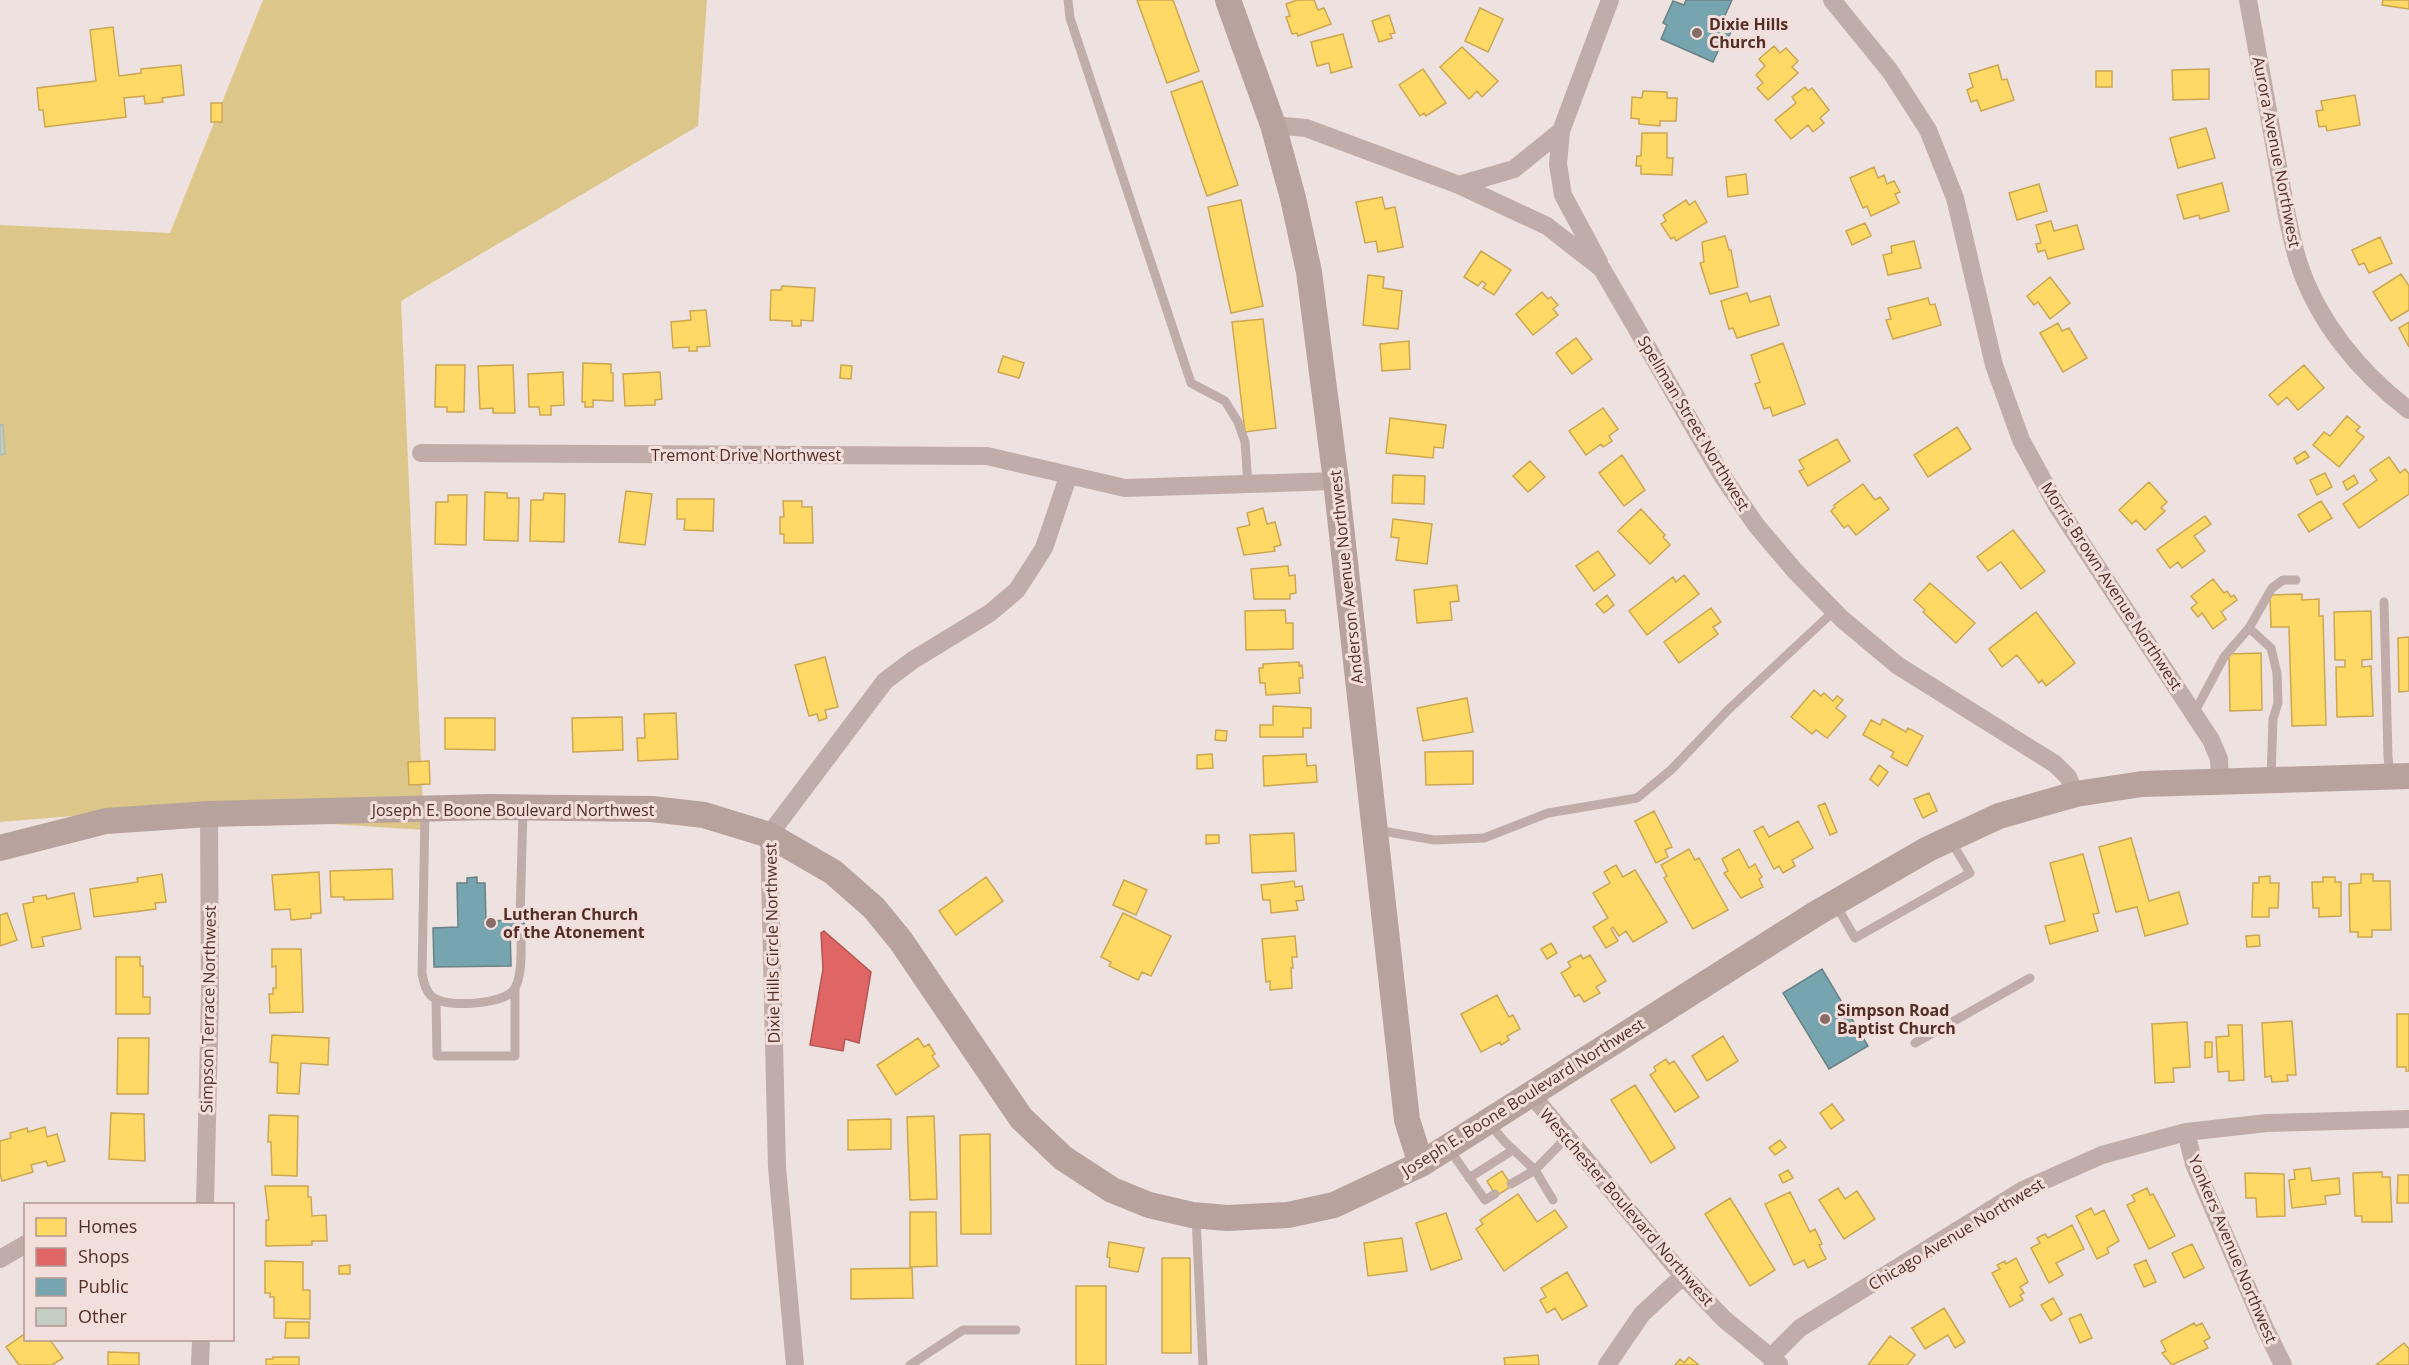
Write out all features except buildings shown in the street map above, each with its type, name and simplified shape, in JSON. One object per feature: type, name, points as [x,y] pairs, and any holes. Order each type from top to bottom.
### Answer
[{"type":"main road","name":"Anderson Avenue Northwest","points":[[1227,0],[1273,125],[1293,198],[1309,272],[1336,481],[1407,1120],[1421,1164]]},
{"type":"main road","name":"Joseph E. Boone Boulevard Northwest","points":[[0,848],[106,821],[209,814],[524,807],[652,809],[704,815],[769,835],[833,872],[874,908],[901,941],[1021,1118],[1063,1158],[1122,1194],[1149,1205],[1196,1216],[1227,1218],[1288,1215],[1334,1205],[1421,1164],[1834,903],[1928,849],[2000,816],[2076,794],[2142,784],[2400,776]]},
{"type":"street","points":[[1602,268],[1563,195],[1558,164],[1561,131],[1610,0]]},
{"type":"street","name":"Morris Brown Avenue Northwest","points":[[1832,0],[1890,71],[1928,130],[1955,198],[1994,365],[2022,440],[2057,506],[2211,740],[2219,759],[2220,781]]},
{"type":"street","name":"Aurora Avenue Northwest","points":[[2248,0],[2287,218],[2299,263],[2315,301],[2340,341],[2370,376],[2408,407]]},
{"type":"street","name":"Spellman Street Northwest","points":[[1273,125],[1306,128],[1459,185],[1547,226],[1602,268],[1721,474],[1794,571],[1834,611],[1897,665],[2055,764],[2068,777],[2076,794]]},
{"type":"street","points":[[1459,185],[1514,169],[1561,131]]},
{"type":"street","name":"Tremont Drive Northwest","points":[[421,453],[987,456],[1068,477]]},
{"type":"street","points":[[1068,477],[1125,488],[1336,481]]},
{"type":"street","name":"Dixie Hills Circle Northwest","points":[[795,1365],[777,1167],[769,835],[885,681],[913,660],[990,613],[1017,590],[1044,548],[1068,477]]},
{"type":"street","name":"Simpson Terrace Northwest","points":[[205,1203],[210,997],[209,814]]},
{"type":"street","name":"Westchester Boulevard Northwest","points":[[1531,1094],[1683,1276],[1725,1319],[1775,1362]]},
{"type":"street","name":"Chicago Avenue Northwest","points":[[1775,1362],[1800,1328],[2023,1190],[2102,1155],[2186,1132],[2267,1123],[2409,1119]]},
{"type":"street","name":"Yonkers Avenue Northwest","points":[[2186,1132],[2199,1175],[2283,1365]]},
{"type":"street","points":[[0,1259],[24,1245]]},
{"type":"street","points":[[1607,1365],[1642,1314],[1683,1276]]},
{"type":"street","points":[[200,1365],[201,1341]]},
{"type":"lane","points":[[1068,0],[1070,18],[1191,383],[1225,401],[1238,423],[1245,442],[1248,484]]},
{"type":"lane","points":[[2194,713],[2224,657],[2249,628],[2272,588],[2283,580],[2296,580]]},
{"type":"lane","points":[[2384,602],[2388,757],[2400,776]]},
{"type":"lane","points":[[1375,829],[1434,840],[1484,838],[1548,813],[1637,798],[1671,770],[1729,709],[1834,611]]},
{"type":"lane","points":[[2249,628],[2271,648],[2277,674],[2278,703],[2273,719],[2271,779]]},
{"type":"lane","points":[[520,918],[524,807]]},
{"type":"lane","points":[[425,809],[422,974],[429,994],[436,1000],[463,1003],[495,1000],[507,996],[515,989]]},
{"type":"lane","points":[[1834,903],[1855,938],[1970,873],[1950,839]]},
{"type":"lane","points":[[436,1000],[437,1056],[515,1056],[515,989],[520,965],[520,932]]},
{"type":"lane","points":[[1915,1043],[2030,978]]},
{"type":"lane","points":[[1488,1121],[1513,1150],[1535,1170],[1553,1200]]},
{"type":"lane","points":[[1511,1184],[1535,1170],[1567,1137]]},
{"type":"lane","points":[[1448,1147],[1485,1200],[1495,1194]]},
{"type":"lane","points":[[1469,1178],[1513,1150]]},
{"type":"lane","points":[[1196,1216],[1203,1365]]},
{"type":"lane","points":[[910,1365],[963,1330],[1016,1330]]},
{"type":"shaded area","points":[[263,0],[707,0],[698,126],[401,301],[424,830],[133,811],[0,822],[0,225],[170,233]]},
{"type":"place","name":"Dixie Hills Church","points":[[1697,33]]},
{"type":"place","name":"Lutheran Church of the Atonement","points":[[491,923]]},
{"type":"place","name":"Simpson Road Baptist Church","points":[[1825,1019]]}]
